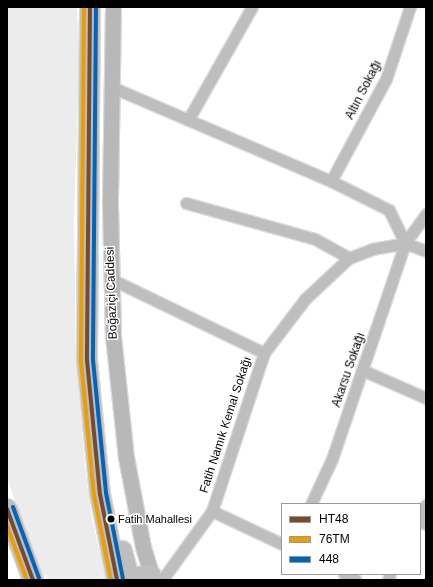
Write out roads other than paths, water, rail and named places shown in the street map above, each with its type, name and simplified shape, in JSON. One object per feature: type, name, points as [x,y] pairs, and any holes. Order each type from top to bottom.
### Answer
[{"type":"highway","points":[[90,7],[87,360],[100,494],[117,580]]},
{"type":"highway","points":[[100,494],[117,533],[128,573],[137,579],[155,578]]},
{"type":"highway","points":[[7,509],[33,580]]},
{"type":"main road","name":"Boğaziçi Caddesi","points":[[113,7],[114,88],[110,205],[112,336],[126,457],[155,578]]},
{"type":"main road","points":[[7,509],[24,580]]},
{"type":"street","points":[[188,120],[252,7]]},
{"type":"street","name":"Altın Sokağı","points":[[331,181],[386,79],[410,7]]},
{"type":"street","points":[[114,88],[331,181],[388,210],[405,243],[426,251]]},
{"type":"street","points":[[186,203],[314,239],[349,258]]},
{"type":"street","name":"Akarsu Sokağı","points":[[311,503],[332,459],[405,243],[426,214]]},
{"type":"street","name":"Fatih Namık Kemal Sokağı","points":[[155,578],[212,511],[264,353],[306,299],[349,258],[372,249],[405,243]]},
{"type":"street","points":[[111,279],[264,353]]},
{"type":"street","points":[[362,370],[426,398]]},
{"type":"street","points":[[212,511],[281,544]]},
{"type":"street","points":[[346,575],[356,580]]},
{"type":"place","name":"Fatih Mahallesi","points":[[111,519]]}]
